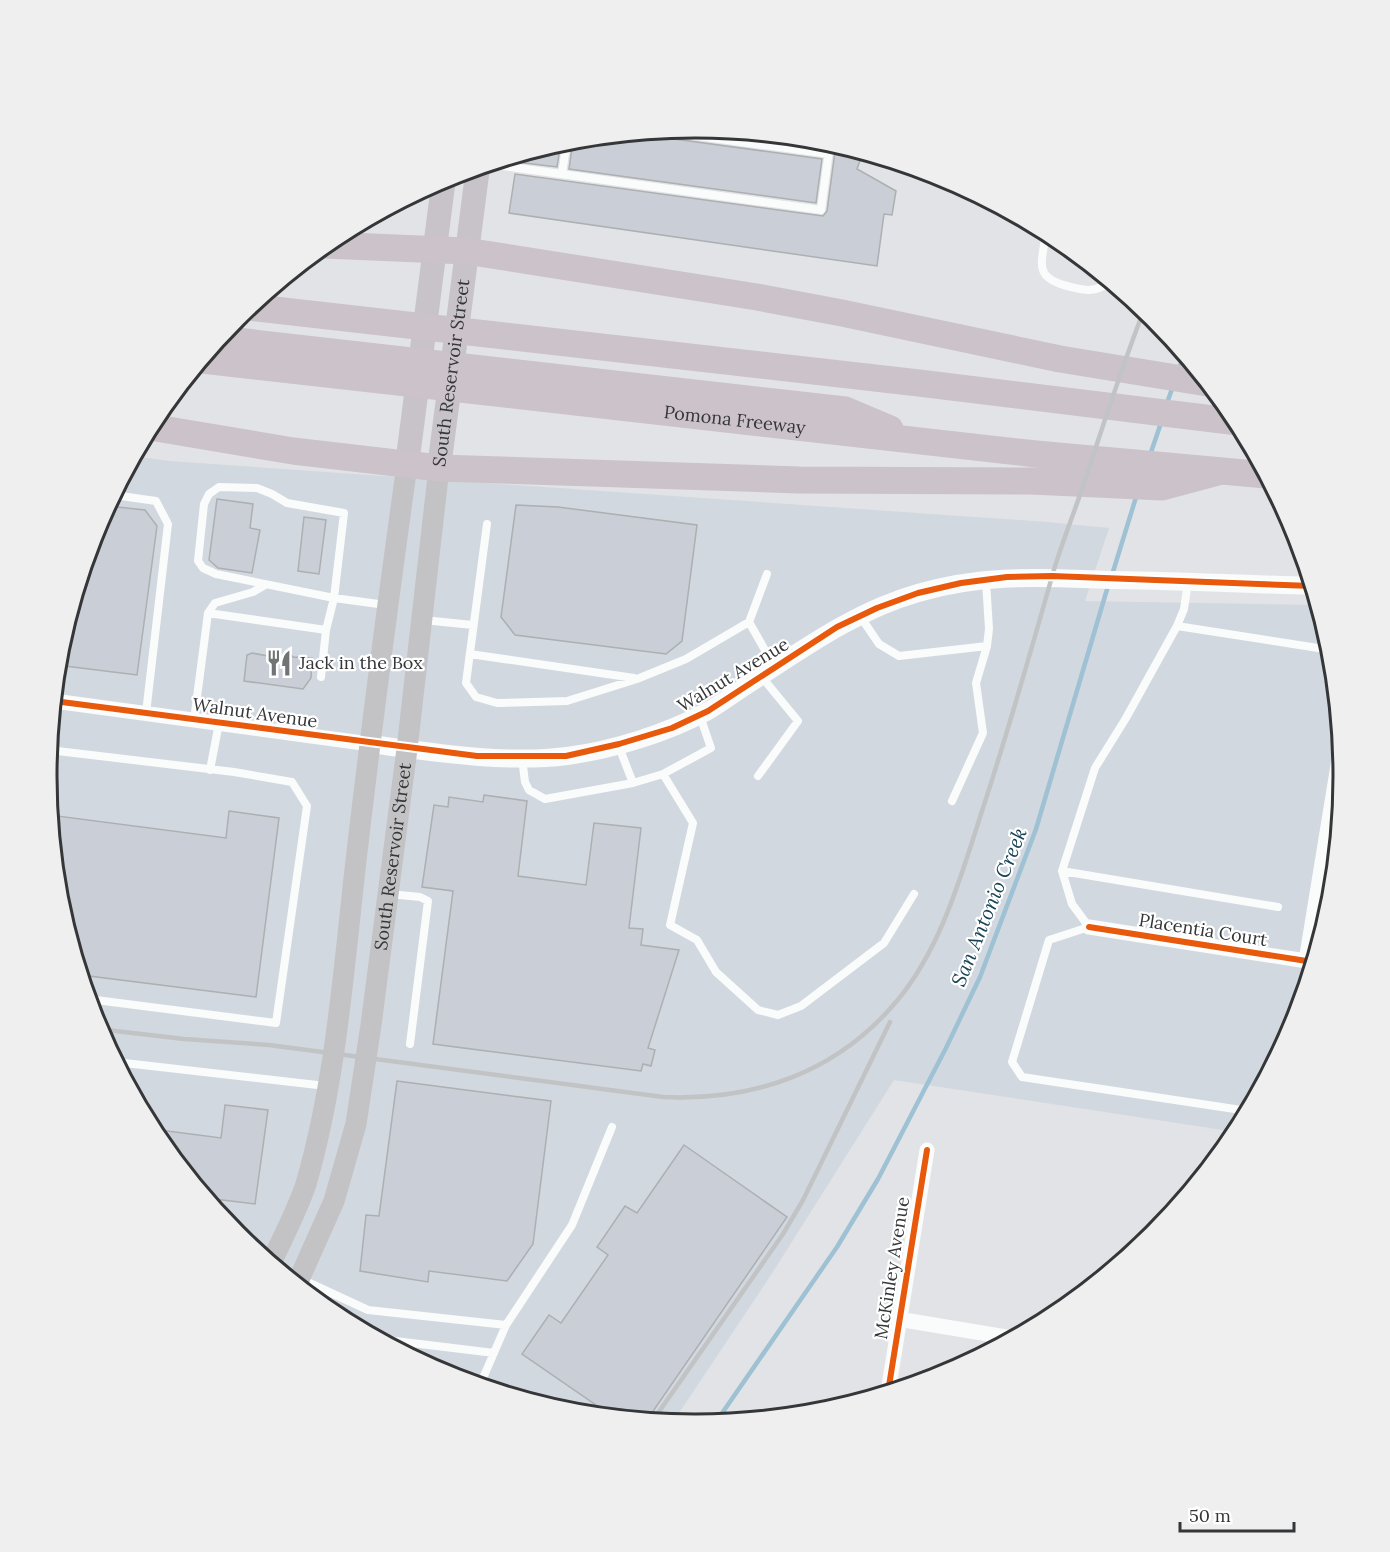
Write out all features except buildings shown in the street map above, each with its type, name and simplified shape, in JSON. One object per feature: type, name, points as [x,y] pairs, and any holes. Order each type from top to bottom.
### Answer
[{"type":"highway","points":[[342,245],[466,251],[821,309],[1060,359],[1195,381]]},
{"type":"highway","name":"Pomona Freeway","points":[[259,310],[364,347],[512,365],[919,383],[1224,421]]},
{"type":"highway","points":[[245,324],[364,347]]},
{"type":"highway","points":[[230,340],[364,347]]},
{"type":"highway","name":"Pomona Freeway","points":[[212,359],[364,347],[512,365],[919,441],[1257,474]]},
{"type":"highway","points":[[161,429],[293,451],[439,468],[799,480],[1031,482],[1162,487],[1218,472]]},
{"type":"main road","name":"South Reservoir Street","points":[[301,1277],[334,1201],[356,1124],[407,748],[439,468],[477,177]]},
{"type":"main road","name":"South Reservoir Street","points":[[274,1256],[306,1184],[323,1112],[336,1028],[387,605],[443,191]]},
{"type":"street","name":"Walnut Avenue","points":[[61,702],[370,744],[477,756],[566,756],[672,728],[700,715],[837,627],[918,593],[986,579],[1052,576],[1303,586]]},
{"type":"street","name":"Placentia Court","points":[[1089,927],[1305,960]]},
{"type":"street","name":"McKinley Avenue","points":[[889,1383],[927,1150]]},
{"type":"street","points":[[898,1319],[1000,1336]]},
{"type":"lane","points":[[508,167],[821,210],[829,154],[716,138]]},
{"type":"lane","points":[[562,174],[565,151]]},
{"type":"lane","points":[[1045,243],[1042,267],[1048,280],[1088,291],[1104,286]]},
{"type":"lane","points":[[321,677],[326,630],[334,598],[344,513],[287,503],[257,488],[219,487],[209,494],[204,504],[198,561],[203,568],[216,574],[265,585],[334,598],[387,605]]},
{"type":"lane","points":[[122,496],[156,501],[168,524],[146,713]]},
{"type":"lane","points":[[487,524],[466,683],[476,697],[497,703],[567,701],[638,679],[686,659],[748,622],[767,574]]},
{"type":"lane","points":[[952,801],[983,733],[976,683],[987,646],[989,629],[986,579]]},
{"type":"lane","points":[[1188,582],[1184,609],[1177,626],[1126,718],[1095,768],[1062,871],[1072,904],[1089,927],[1049,940],[1012,1062],[1022,1077],[1238,1110]]},
{"type":"lane","points":[[194,720],[208,613],[215,603],[254,592],[265,585]]},
{"type":"lane","points":[[208,613],[326,630]]},
{"type":"lane","points":[[861,616],[879,644],[899,656],[987,646]]},
{"type":"lane","points":[[422,620],[473,625]]},
{"type":"lane","points":[[748,622],[768,672],[798,721],[758,776]]},
{"type":"lane","points":[[1177,626],[1320,648]]},
{"type":"lane","points":[[470,654],[638,679]]},
{"type":"lane","points":[[522,757],[525,782],[529,790],[545,799],[633,783],[663,774],[711,748],[700,715]]},
{"type":"lane","points":[[210,770],[219,723]]},
{"type":"lane","points":[[618,744],[633,783]]},
{"type":"lane","points":[[58,751],[292,782],[307,806],[276,1023],[98,1000]]},
{"type":"lane","points":[[663,774],[693,823],[670,925],[697,940],[716,972],[758,1010],[778,1015],[801,1006],[826,989],[884,943],[914,894]]},
{"type":"lane","points":[[1062,871],[1278,907]]},
{"type":"lane","points":[[387,894],[420,897],[428,901],[410,1044]]},
{"type":"lane","points":[[126,1063],[327,1086]]},
{"type":"lane","points":[[483,1377],[506,1325],[572,1225],[612,1127]]},
{"type":"lane","points":[[315,1288],[368,1310],[506,1325]]},
{"type":"lane","points":[[401,1342],[494,1353]]},
{"type":"shaded area","points":[[142,457],[169,461],[1109,528],[1085,601],[1309,605],[1321,652],[1332,734],[1332,818],[1328,859],[1321,900],[1299,981],[1267,1058],[1248,1095],[1225,1130],[894,1080],[771,1275],[679,1414],[612,1409],[571,1402],[490,1380],[413,1348],[376,1329],[307,1282],[274,1256],[215,1197],[189,1164],[142,1095],[106,1020],[91,981],[69,900],[58,818],[58,734],[69,652],[91,571],[106,532]]},
{"type":"waterway","name":"San Antonio Creek","points":[[1179,369],[1181,363]]},
{"type":"waterway","name":"San Antonio Creek","points":[[1167,403],[1173,386]]},
{"type":"waterway","name":"San Antonio Creek","points":[[1150,455],[1161,423]]},
{"type":"waterway","name":"San Antonio Creek","points":[[1112,575],[1137,494]]},
{"type":"waterway","name":"San Antonio Creek","points":[[722,1413],[837,1247],[878,1179],[980,977],[1036,829],[1108,586]]},
{"type":"railway","points":[[111,1030],[269,1045],[663,1097],[729,1094],[761,1087],[791,1078],[847,1047],[872,1027],[912,981],[948,911],[1000,754],[1059,555],[1140,320]]},
{"type":"railway","points":[[658,1413],[783,1234],[803,1200],[890,1022]]},
{"type":"cycle path","points":[[61,702],[477,756],[566,756],[619,744],[672,728],[708,711],[837,627],[877,608],[918,593],[961,583],[1007,577],[1052,576],[1303,586]]},
{"type":"cycle path","points":[[1089,927],[1305,961]]},
{"type":"cycle path","points":[[889,1383],[927,1150]]},
{"type":"place","name":"Jack in the Box","points":[[279,663]]}]
